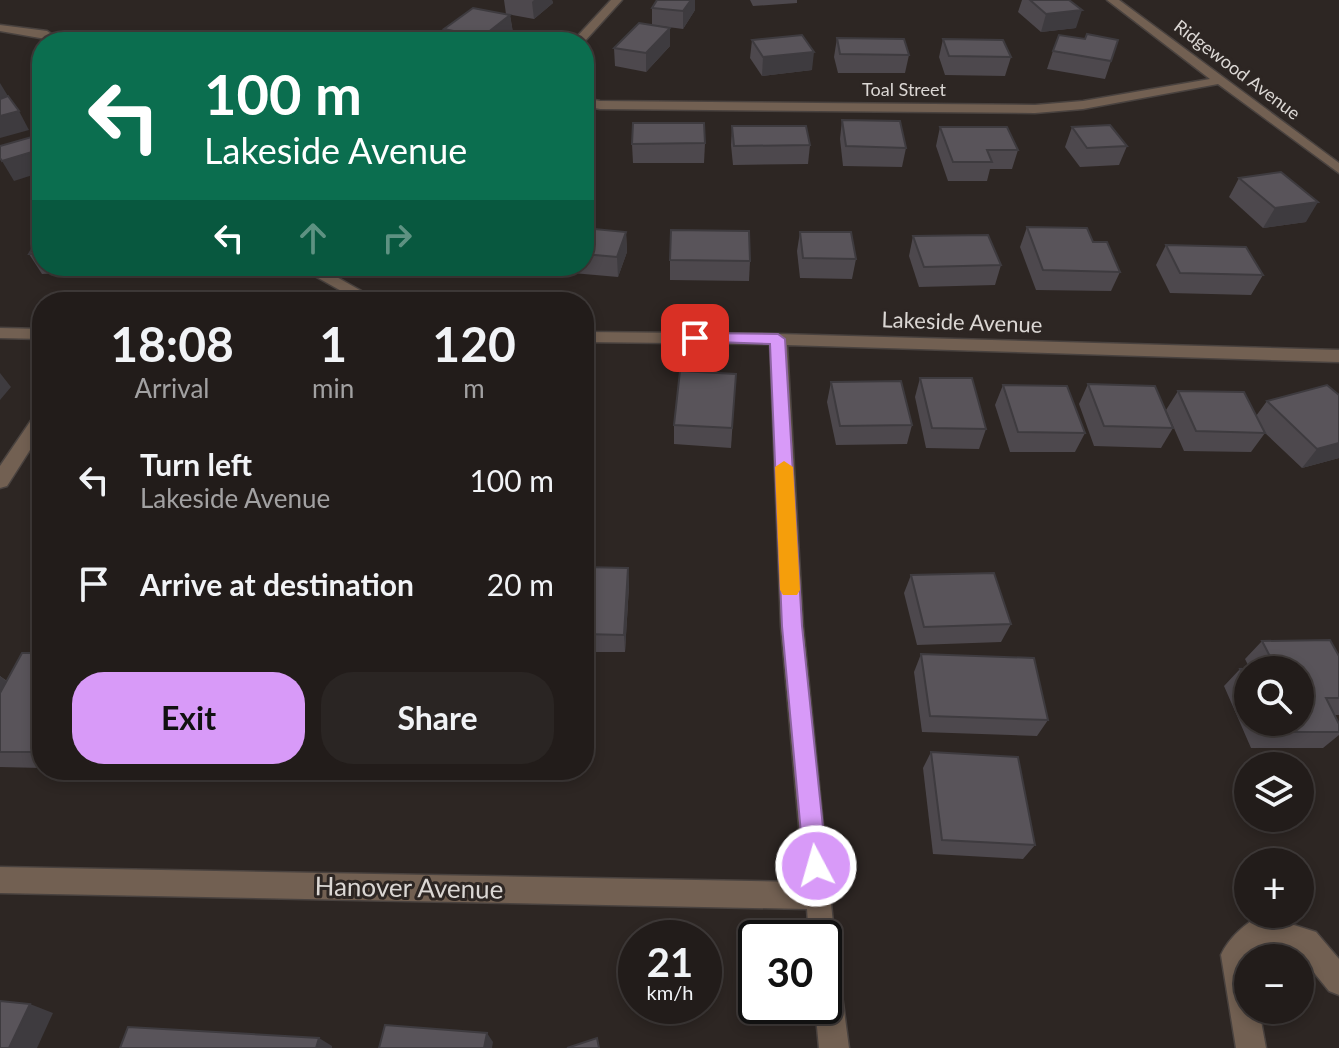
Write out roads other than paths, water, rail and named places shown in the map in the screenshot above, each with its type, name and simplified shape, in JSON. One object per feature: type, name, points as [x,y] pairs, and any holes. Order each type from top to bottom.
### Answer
[{"type":"street","points":[[587,32],[617,0]]},
{"type":"street","name":"Ridgewood Avenue","points":[[1112,0],[1336,165]]},
{"type":"street","points":[[0,28],[34,32]]},
{"type":"street","name":"Toal Street","points":[[594,104],[1035,109],[1083,105],[1222,80]]},
{"type":"street","points":[[327,276],[355,292]]},
{"type":"street","points":[[0,333],[32,334]]},
{"type":"street","name":"Lakeside Avenue","points":[[594,337],[778,339],[1339,356]]},
{"type":"street","points":[[778,339],[792,626],[821,920]]},
{"type":"street","points":[[0,481],[32,432]]},
{"type":"street","name":"Hanover Avenue","points":[[0,880],[819,896]]},
{"type":"street","points":[[1251,1048],[1235,955],[1262,929],[1306,942],[1339,981]]},
{"type":"street","points":[[832,1024],[834,1048]]}]
